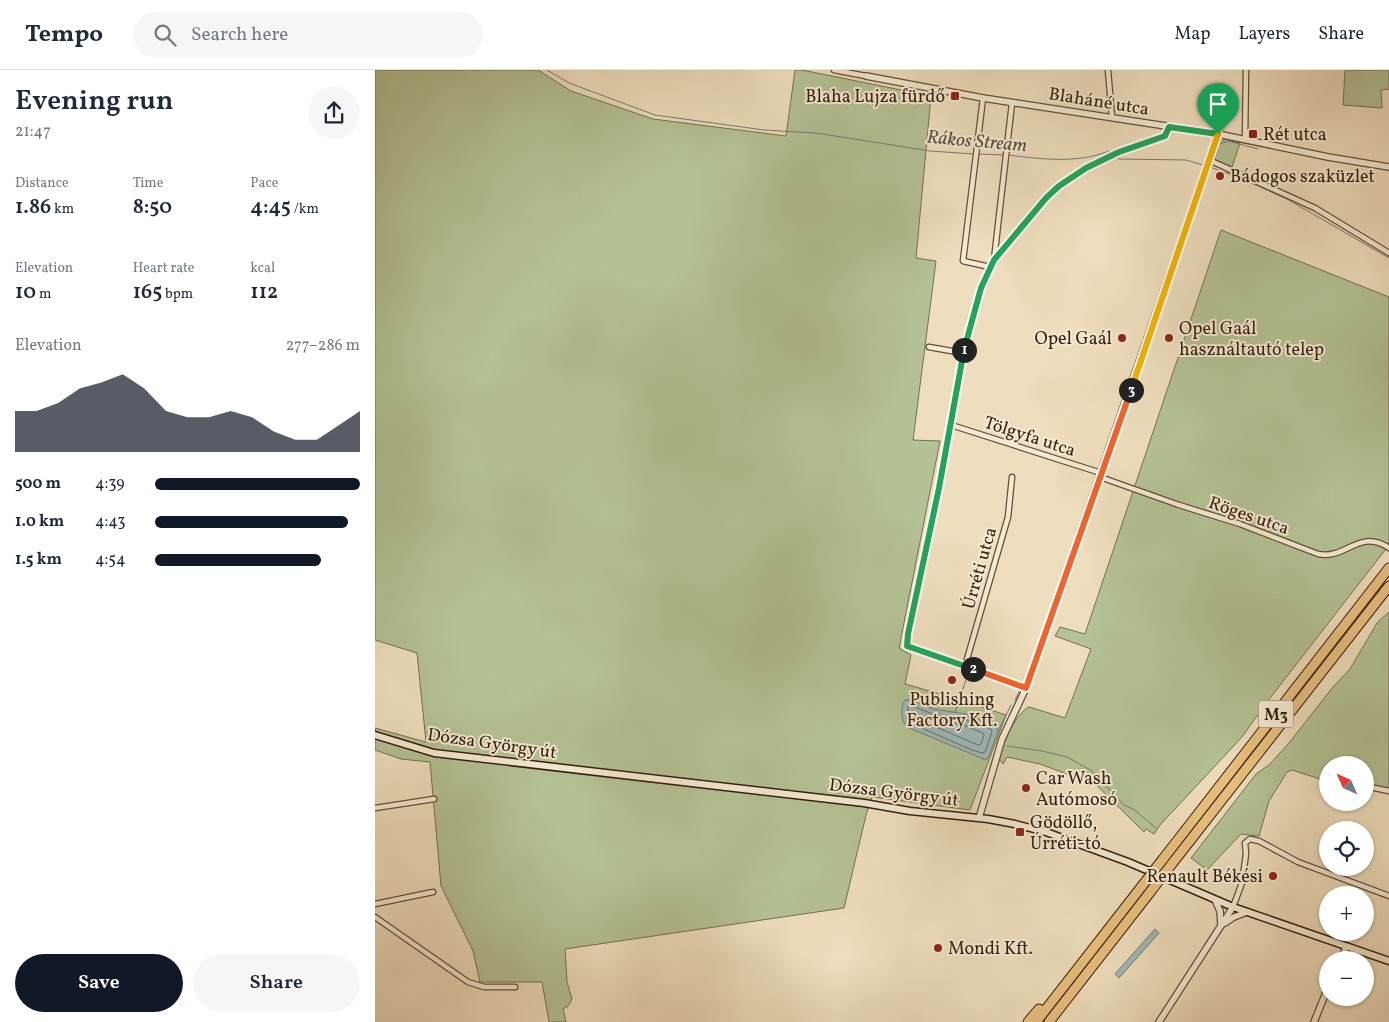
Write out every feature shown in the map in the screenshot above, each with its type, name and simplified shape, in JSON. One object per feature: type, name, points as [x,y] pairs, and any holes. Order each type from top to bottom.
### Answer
[{"type":"highway","name":"M3","points":[[1036,1022],[1389,568]]},
{"type":"highway","name":"M3","points":[[1049,1022],[1389,586]]},
{"type":"highway","points":[[1028,1022],[1080,965]]},
{"type":"highway","points":[[1055,1022],[1080,981]]},
{"type":"main road","name":"Dózsa György út","points":[[375,735],[434,753],[864,803],[910,811],[979,818],[1015,824],[1046,832],[1128,862],[1233,907],[1389,961]]},
{"type":"street","name":"Blaháné utca","points":[[834,70],[865,73],[1012,103],[1218,134],[1328,157],[1389,167]]},
{"type":"street","points":[[1108,70],[1112,118]]},
{"type":"street","points":[[1245,139],[1246,70]]},
{"type":"street","points":[[983,98],[963,261],[990,267]]},
{"type":"street","points":[[994,260],[1012,103]]},
{"type":"street","points":[[1026,688],[907,646],[939,488],[963,353],[973,314],[990,267],[1037,207],[1055,190],[1078,173],[1113,155],[1165,136],[1169,127]]},
{"type":"street","points":[[979,818],[1002,740],[1026,688],[1218,134]]},
{"type":"street","points":[[1208,164],[1315,208],[1389,253]]},
{"type":"street","points":[[929,347],[963,353]]},
{"type":"street","name":"Tölgyfa utca","points":[[951,425],[1101,475]]},
{"type":"street","name":"Röges utca","points":[[1101,475],[1172,502],[1241,524],[1318,554],[1326,556],[1360,542],[1370,540],[1382,543],[1389,548]]},
{"type":"street","name":"Úrréti utca","points":[[965,666],[1008,517],[1012,477]]},
{"type":"street","points":[[1374,788],[1389,791]]},
{"type":"street","points":[[375,808],[433,799]]},
{"type":"street","points":[[1159,1022],[1233,907],[1241,883],[1246,854],[1245,843],[1250,839],[1259,841],[1298,862],[1389,896]]},
{"type":"street","points":[[375,904],[433,892]]},
{"type":"street","points":[[1215,900],[1220,911],[1221,925]]},
{"type":"street","points":[[1221,925],[1247,912]]},
{"type":"street","points":[[375,917],[468,982],[484,987],[515,987]]},
{"type":"street","points":[[1344,951],[1346,947]]},
{"type":"street","points":[[1314,1022],[1320,1006]]},
{"type":"green space","points":[[375,70],[538,70],[571,91],[653,119],[786,136],[795,70],[931,96],[916,258],[936,261],[913,440],[940,441],[899,648],[911,655],[905,684],[1006,715],[970,810],[872,797],[844,908],[565,949],[567,982],[572,999],[568,1006],[563,1009],[566,1022],[549,1022],[542,982],[480,982],[473,951],[441,886],[430,762],[401,759],[375,750],[375,728],[426,742],[417,653],[375,640]]},
{"type":"green space","points":[[1345,70],[1389,70],[1389,89],[1381,90],[1382,108],[1343,105]]},
{"type":"green space","points":[[1225,139],[1240,143],[1232,167],[1213,159],[1219,143]]},
{"type":"green space","points":[[1221,230],[1389,297],[1389,545],[1242,737],[1160,825],[1154,834],[1146,829],[1144,832],[1084,773],[1080,779],[1040,764],[1007,757],[1003,764],[999,759],[1007,737],[1019,715],[1024,710],[1029,707],[1065,718],[1091,649],[1055,636],[1060,627],[1085,634]]},
{"type":"green space","points":[[1389,612],[1389,789],[1374,786],[1374,756],[1319,756],[1319,779],[1292,770],[1287,772],[1269,801],[1259,836],[1241,834],[1207,870],[1191,858],[1256,774],[1269,765],[1289,743],[1333,687],[1350,669],[1377,623]]},
{"type":"water","points":[[905,700],[910,700],[933,709],[966,714],[996,726],[998,731],[989,756],[986,760],[907,727],[903,721],[902,714],[902,706]]},
{"type":"water","points":[[1155,929],[1159,933],[1119,978],[1115,974]]},
{"type":"waterway","name":"Rákos Stream","points":[[547,70],[569,83],[655,115],[764,130],[816,133],[930,151],[974,154]]},
{"type":"waterway","points":[[1220,144],[1228,141],[1258,149]]},
{"type":"waterway","points":[[1215,159],[1219,146]]},
{"type":"waterway","name":"Rákos Stream","points":[[1008,155],[1072,159],[1084,158],[1109,151],[1112,153]]},
{"type":"waterway","name":"Rákos Stream","points":[[978,154],[1004,155]]},
{"type":"waterway","name":"Rákos Stream","points":[[1114,157],[1119,159],[1186,160],[1206,166]]},
{"type":"waterway","name":"Rákos Stream","points":[[1210,167],[1238,177],[1287,199],[1389,258]]},
{"type":"waterway","points":[[955,712],[968,674]]},
{"type":"waterway","points":[[1015,700],[1020,690]]},
{"type":"waterway","points":[[998,731],[1011,705]]},
{"type":"waterway","points":[[1007,746],[1067,757],[1092,771],[1124,805],[1133,809],[1156,828]]},
{"type":"place","name":"Blaha Lujza fürdő","points":[[955,96]]},
{"type":"place","name":"Rét utca","points":[[1253,134]]},
{"type":"place","name":"Bádogos szaküzlet","points":[[1220,176]]},
{"type":"place","name":"Opel Gaál","points":[[1122,338]]},
{"type":"place","name":"Opel Gaál használtautó telep","points":[[1169,338]]},
{"type":"place","name":"Publishing Factory Kft.","points":[[952,680]]},
{"type":"place","name":"Car Wash Autómosó","points":[[1026,788]]},
{"type":"place","name":"Gödöllő, Úrréti-tó","points":[[1020,832]]},
{"type":"place","name":"Renault Békési","points":[[1273,876]]},
{"type":"place","name":"Mondi Kft.","points":[[938,948]]},
{"type":"route","points":[[1169,127],[1218,134],[1026,688],[907,646],[939,488],[963,353],[981,288],[994,260],[1046,198],[1059,186],[1086,168],[1119,152],[1165,136],[1168,133],[1169,127]]}]
